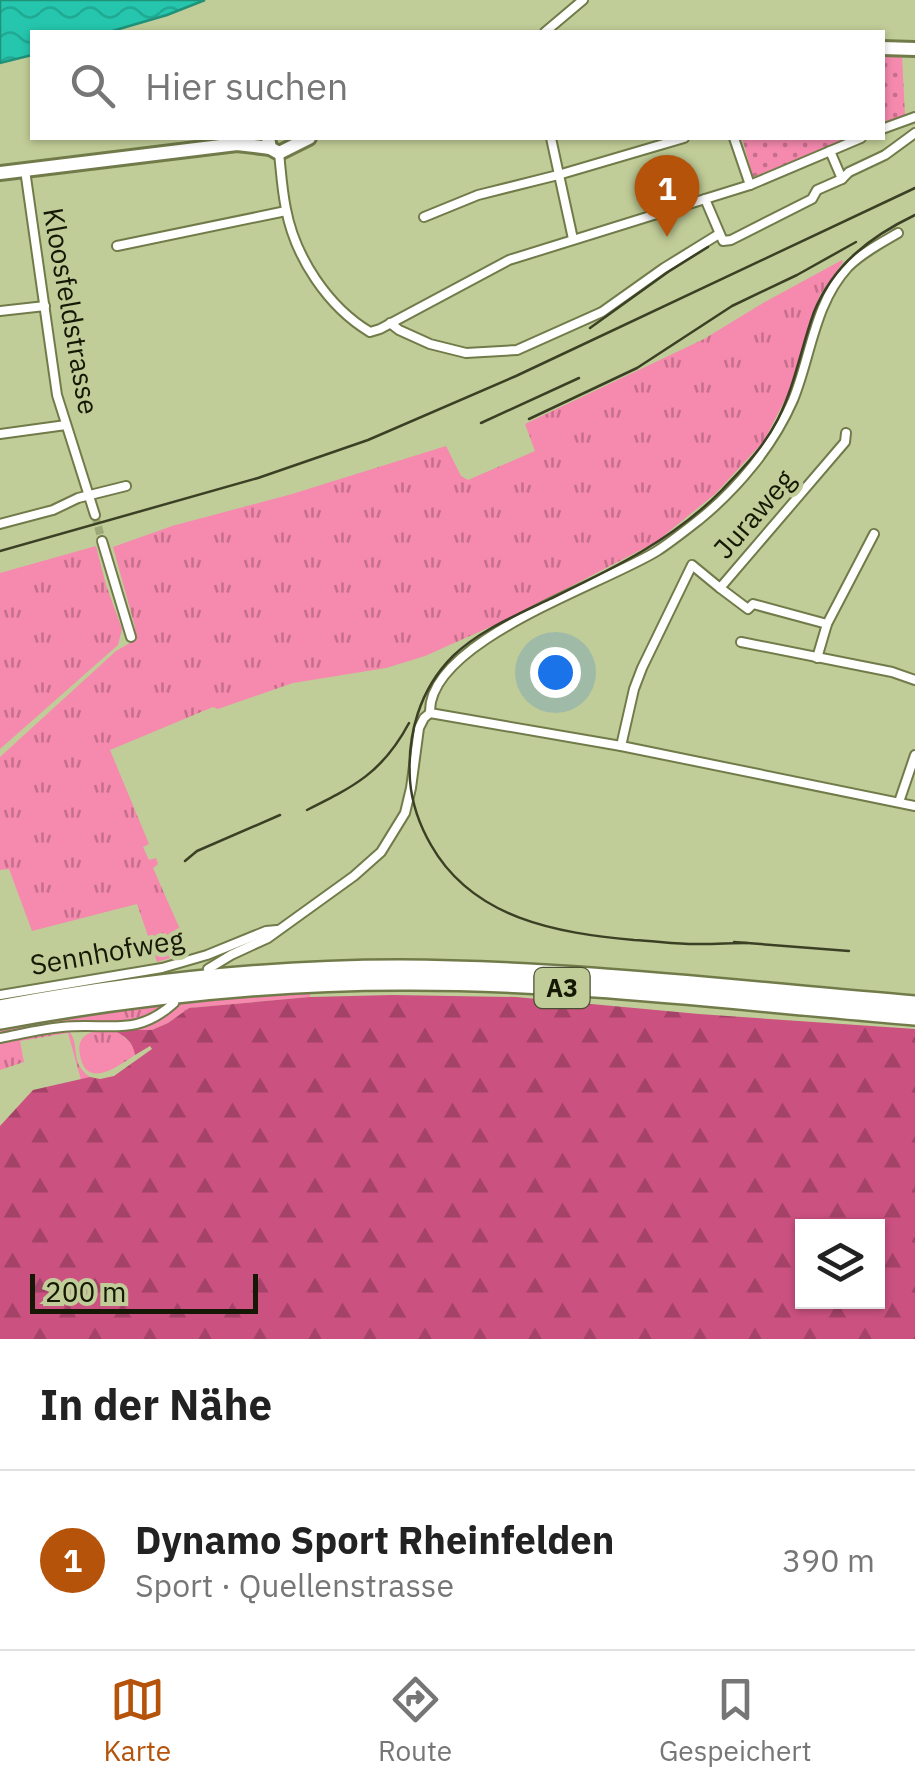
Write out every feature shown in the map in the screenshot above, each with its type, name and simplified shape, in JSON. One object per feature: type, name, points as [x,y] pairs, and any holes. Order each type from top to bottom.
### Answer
[{"type":"highway","name":"A3","points":[[0,1008],[166,982],[375,968],[534,973],[915,1004]]},
{"type":"highway","name":"A3","points":[[0,1022],[208,991],[402,982],[606,991],[915,1017]]},
{"type":"main road","points":[[885,48],[915,48]]},
{"type":"main road","points":[[0,174],[240,144],[277,143]]},
{"type":"street","points":[[546,30],[583,0]]},
{"type":"street","points":[[885,128],[915,118],[915,108]]},
{"type":"street","points":[[705,200],[722,241],[731,240],[812,199],[818,190],[885,155],[915,132]]},
{"type":"street","points":[[551,140],[574,239]]},
{"type":"street","points":[[424,217],[478,194],[677,140]]},
{"type":"street","points":[[735,140],[750,184]]},
{"type":"street","points":[[277,143],[286,211],[304,259],[328,294],[370,332],[509,260],[705,200],[857,140]]},
{"type":"street","points":[[830,152],[842,179]]},
{"type":"street","name":"Kloosfeldstrasse","points":[[25,170],[57,395],[95,515]]},
{"type":"street","points":[[117,246],[286,211]]},
{"type":"street","points":[[430,713],[429,701],[436,687],[479,642],[656,551],[702,518],[739,481],[768,446],[792,401],[828,295],[847,268],[898,233]]},
{"type":"street","points":[[390,323],[430,344],[466,354],[517,350],[602,312],[719,234]]},
{"type":"street","points":[[0,311],[45,306]]},
{"type":"street","points":[[0,434],[66,425]]},
{"type":"street","name":"Juraweg","points":[[621,746],[642,668],[692,565],[720,588],[846,438]]},
{"type":"street","points":[[0,524],[126,486]]},
{"type":"street","points":[[817,658],[827,624],[874,534]]},
{"type":"street","points":[[102,541],[132,638]]},
{"type":"street","points":[[720,588],[748,609],[753,604],[827,624]]},
{"type":"street","points":[[741,642],[902,674],[915,680]]},
{"type":"street","points":[[208,970],[292,922],[381,852],[404,813],[419,728],[430,713],[621,746],[915,806]]},
{"type":"street","points":[[899,802],[915,755]]},
{"type":"street","name":"Sennhofweg","points":[[0,994],[162,968],[207,956],[266,930],[278,930]]},
{"type":"street","points":[[0,1038],[62,1027],[139,1025],[158,1017],[174,1003]]},
{"type":"green space","points":[[885,54],[902,55],[905,116],[885,124]]},
{"type":"green space","points":[[743,140],[846,140],[753,177]]},
{"type":"green space","points":[[842,260],[820,295],[790,390],[764,441],[715,494],[656,542],[508,619],[425,656],[386,668],[293,683],[218,709],[213,707],[110,750],[149,844],[143,847],[149,860],[156,858],[158,864],[153,868],[190,952],[157,962],[137,904],[32,931],[9,869],[0,870],[0,757],[116,651],[135,640],[113,547],[446,446],[461,476],[468,480],[535,451],[525,424],[704,339]]},
{"type":"green space","points":[[96,546],[122,629],[118,645],[0,749],[0,573]]},
{"type":"green space","points":[[310,993],[310,997],[189,1008],[152,1030],[117,1031],[134,1046],[135,1055],[104,1072],[89,1072],[83,1066],[80,1044],[84,1036],[103,1030],[147,1027],[185,1001]]},
{"type":"green space","points":[[310,997],[516,997],[915,1029],[915,1339],[0,1339],[0,1126],[33,1090],[90,1077],[114,1076],[152,1049],[150,1046],[135,1055],[125,1037],[114,1030],[152,1030],[189,1008]]},
{"type":"green space","points":[[166,1003],[150,1018],[127,1023],[50,1025],[0,1034],[0,1030]]},
{"type":"green space","points":[[69,1031],[77,1060],[90,1077],[81,1080],[68,1033],[20,1041],[24,1062],[0,1070],[0,1041]]},
{"type":"water","points":[[0,0],[205,0],[116,30],[30,30],[30,56],[0,63]]},
{"type":"tunnel","points":[[95,515],[102,541]]},
{"type":"railway","points":[[0,551],[258,478],[368,440],[516,376],[915,188]]},
{"type":"railway","points":[[747,943],[685,944],[576,933],[519,918],[493,906],[449,870],[423,830],[410,781],[413,730],[424,698],[441,669],[475,638],[641,552],[683,524],[722,490],[760,448],[778,419],[814,312],[832,280],[855,254],[883,232],[915,215]]},
{"type":"railway","points":[[529,419],[637,368],[732,306],[856,242]]},
{"type":"railway","points":[[590,328],[708,247]]},
{"type":"railway","points":[[481,423],[579,378]]},
{"type":"railway","points":[[307,810],[378,766],[409,723]]},
{"type":"railway","points":[[185,861],[197,851],[280,815]]},
{"type":"railway","points":[[734,942],[849,951]]},
{"type":"place","name":"Dynamo Sport Rheinfelden","points":[[667,237]]}]
